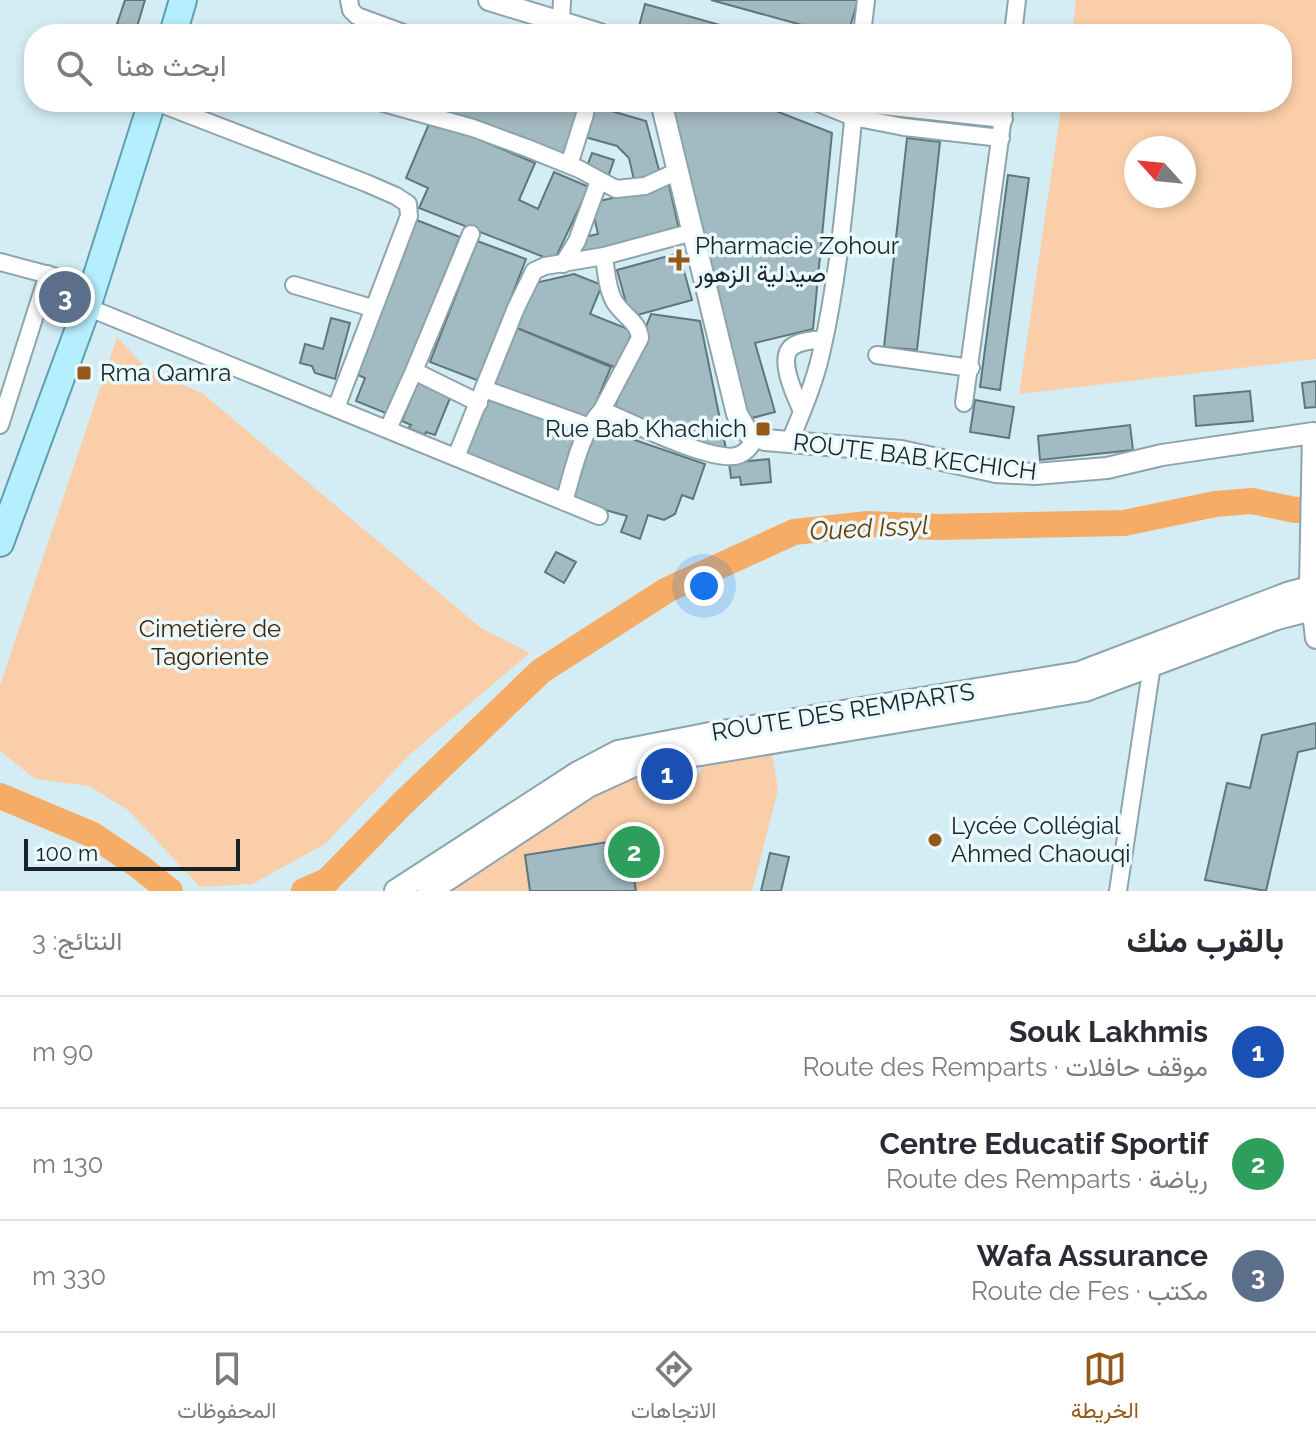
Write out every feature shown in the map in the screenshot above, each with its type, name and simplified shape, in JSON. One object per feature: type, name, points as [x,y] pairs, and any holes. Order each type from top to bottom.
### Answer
[{"type":"main road","points":[[176,24],[183,0]]},
{"type":"main road","points":[[0,543],[6,512],[90,297],[151,112]]},
{"type":"main road","name":"ROUTE DES REMPARTS","points":[[429,891],[588,786],[634,765],[1078,691],[1277,618],[1313,598]]},
{"type":"main road","name":"ROUTE DES REMPARTS","points":[[396,891],[578,773],[618,752],[1080,673],[1313,598]]},
{"type":"street","points":[[349,0],[351,10],[357,16],[379,24]]},
{"type":"street","points":[[489,0],[568,24]]},
{"type":"street","points":[[561,22],[562,0]]},
{"type":"street","points":[[863,24],[866,0]]},
{"type":"street","points":[[1014,24],[1017,0]]},
{"type":"street","points":[[180,112],[405,200],[410,208],[336,408]]},
{"type":"street","points":[[425,112],[569,165],[616,189],[631,189],[678,171]]},
{"type":"street","points":[[569,165],[584,112]]},
{"type":"street","points":[[602,410],[717,456],[738,456],[749,449],[756,437],[748,433],[737,414],[663,112]]},
{"type":"street","points":[[790,441],[812,386],[824,339],[853,112]]},
{"type":"street","points":[[866,112],[904,127],[1001,138]]},
{"type":"street","points":[[964,403],[1004,112]]},
{"type":"street","points":[[563,264],[577,241],[599,181]]},
{"type":"street","points":[[456,457],[528,280],[539,268],[604,256],[693,232]]},
{"type":"street","points":[[388,429],[471,234]]},
{"type":"street","points":[[564,502],[590,427],[632,355],[640,334],[615,302],[604,256]]},
{"type":"street","points":[[0,262],[48,274],[90,297],[336,408],[599,516]]},
{"type":"street","points":[[0,425],[48,274]]},
{"type":"street","points":[[294,285],[372,308]]},
{"type":"street","points":[[802,411],[792,387],[787,352],[793,346],[824,339]]},
{"type":"street","points":[[877,355],[971,368]]},
{"type":"street","points":[[414,371],[481,396],[590,427]]},
{"type":"street","name":"ROUTE BAB KECHICH","points":[[756,437],[901,451],[996,472],[1035,474],[1107,468],[1162,455],[1314,438],[1309,554],[1316,638]]},
{"type":"street","points":[[1118,891],[1152,665]]},
{"type":"green space","points":[[1076,0],[1316,0],[1316,359],[1019,394],[1061,112],[1292,112],[1292,24],[1073,24]]},
{"type":"green space","name":"Cimetière de Tagoriente","points":[[117,337],[148,370],[202,393],[481,628],[530,653],[409,755],[325,844],[252,884],[200,887],[128,810],[89,786],[35,779],[0,751],[0,686]]},
{"type":"green space","points":[[772,753],[778,790],[752,891],[451,891],[561,813],[632,777],[655,781],[700,774],[704,760]]},
{"type":"building","points":[[125,0],[145,0],[138,24],[117,24]]},
{"type":"building","points":[[711,0],[858,0],[851,24],[798,24]]},
{"type":"building","points":[[645,4],[716,24],[640,24]]},
{"type":"building","points":[[431,112],[579,112],[567,158]]},
{"type":"building","points":[[592,112],[615,112],[646,121],[660,174],[634,180],[629,158],[617,146],[585,137]]},
{"type":"building","points":[[668,112],[778,112],[832,133],[813,329],[755,343],[775,412],[748,419]]},
{"type":"building","points":[[431,119],[535,163],[519,200],[538,209],[554,172],[589,187],[554,261],[419,208],[428,188],[406,178]]},
{"type":"building","points":[[907,138],[940,142],[917,350],[884,347]]},
{"type":"building","points":[[592,153],[614,160],[607,180],[585,172]]},
{"type":"building","points":[[1008,175],[1029,178],[1000,390],[980,387]]},
{"type":"building","points":[[669,185],[680,234],[584,256],[580,238],[598,234],[591,203]]},
{"type":"building","points":[[414,219],[460,237],[388,414],[356,401],[365,378],[351,372]]},
{"type":"building","points":[[477,241],[526,259],[479,381],[430,362]]},
{"type":"building","points":[[679,253],[692,300],[630,317],[617,270]]},
{"type":"building","points":[[574,274],[602,285],[590,314],[633,331],[617,368],[517,328],[535,283]]},
{"type":"building","points":[[50,285],[69,292],[61,316],[42,310]]},
{"type":"building","points":[[651,314],[700,321],[727,454],[614,409]]},
{"type":"building","points":[[331,318],[350,323],[335,379],[315,373],[312,366],[300,363],[305,344],[323,349]]},
{"type":"building","points":[[517,328],[611,367],[588,422],[493,387]]},
{"type":"building","points":[[419,379],[452,393],[435,435],[426,432],[425,435],[408,428],[411,425],[402,421]]},
{"type":"building","points":[[1316,381],[1316,407],[1305,408],[1302,383]]},
{"type":"building","points":[[1250,391],[1253,421],[1196,426],[1194,396]]},
{"type":"building","points":[[490,394],[584,431],[559,493],[465,456]]},
{"type":"building","points":[[975,400],[1014,407],[1009,438],[970,432]]},
{"type":"building","points":[[1130,425],[1133,450],[1040,460],[1038,436]]},
{"type":"building","points":[[597,427],[705,464],[693,499],[682,495],[675,514],[664,520],[648,515],[640,539],[621,532],[627,516],[569,500]]},
{"type":"building","points":[[769,459],[771,482],[741,485],[740,477],[731,478],[729,463]]},
{"type":"building","points":[[556,552],[576,562],[564,583],[545,572]]},
{"type":"building","points":[[1316,723],[1316,748],[1298,752],[1266,891],[1205,880],[1227,783],[1250,788],[1262,735]]},
{"type":"building","points":[[628,839],[636,891],[530,891],[525,855]]},
{"type":"building","points":[[770,853],[789,857],[781,891],[761,891]]},
{"type":"waterway","name":"Oued Issyl","points":[[304,891],[327,881],[402,804],[541,671],[667,590],[794,532],[868,524],[938,527],[1124,523],[1215,504],[1252,501],[1295,510],[1316,509]]},
{"type":"waterway","name":"Oued Issyl","points":[[0,796],[93,835],[170,891]]},
{"type":"place","name":"Pharmacie Zohour صيدلية الزهور","points":[[679,260]]},
{"type":"place","name":"Wafa Assurance","points":[[65,297]]},
{"type":"place","name":"Rma Qamra","points":[[84,373]]},
{"type":"place","name":"Rue Bab Khachich","points":[[763,429]]},
{"type":"place","name":"Souk Lakhmis","points":[[667,774]]},
{"type":"place","name":"Lycée Collégial Ahmed Chaouqi","points":[[935,840]]},
{"type":"place","name":"Centre Educatif Sportif","points":[[634,852]]}]
